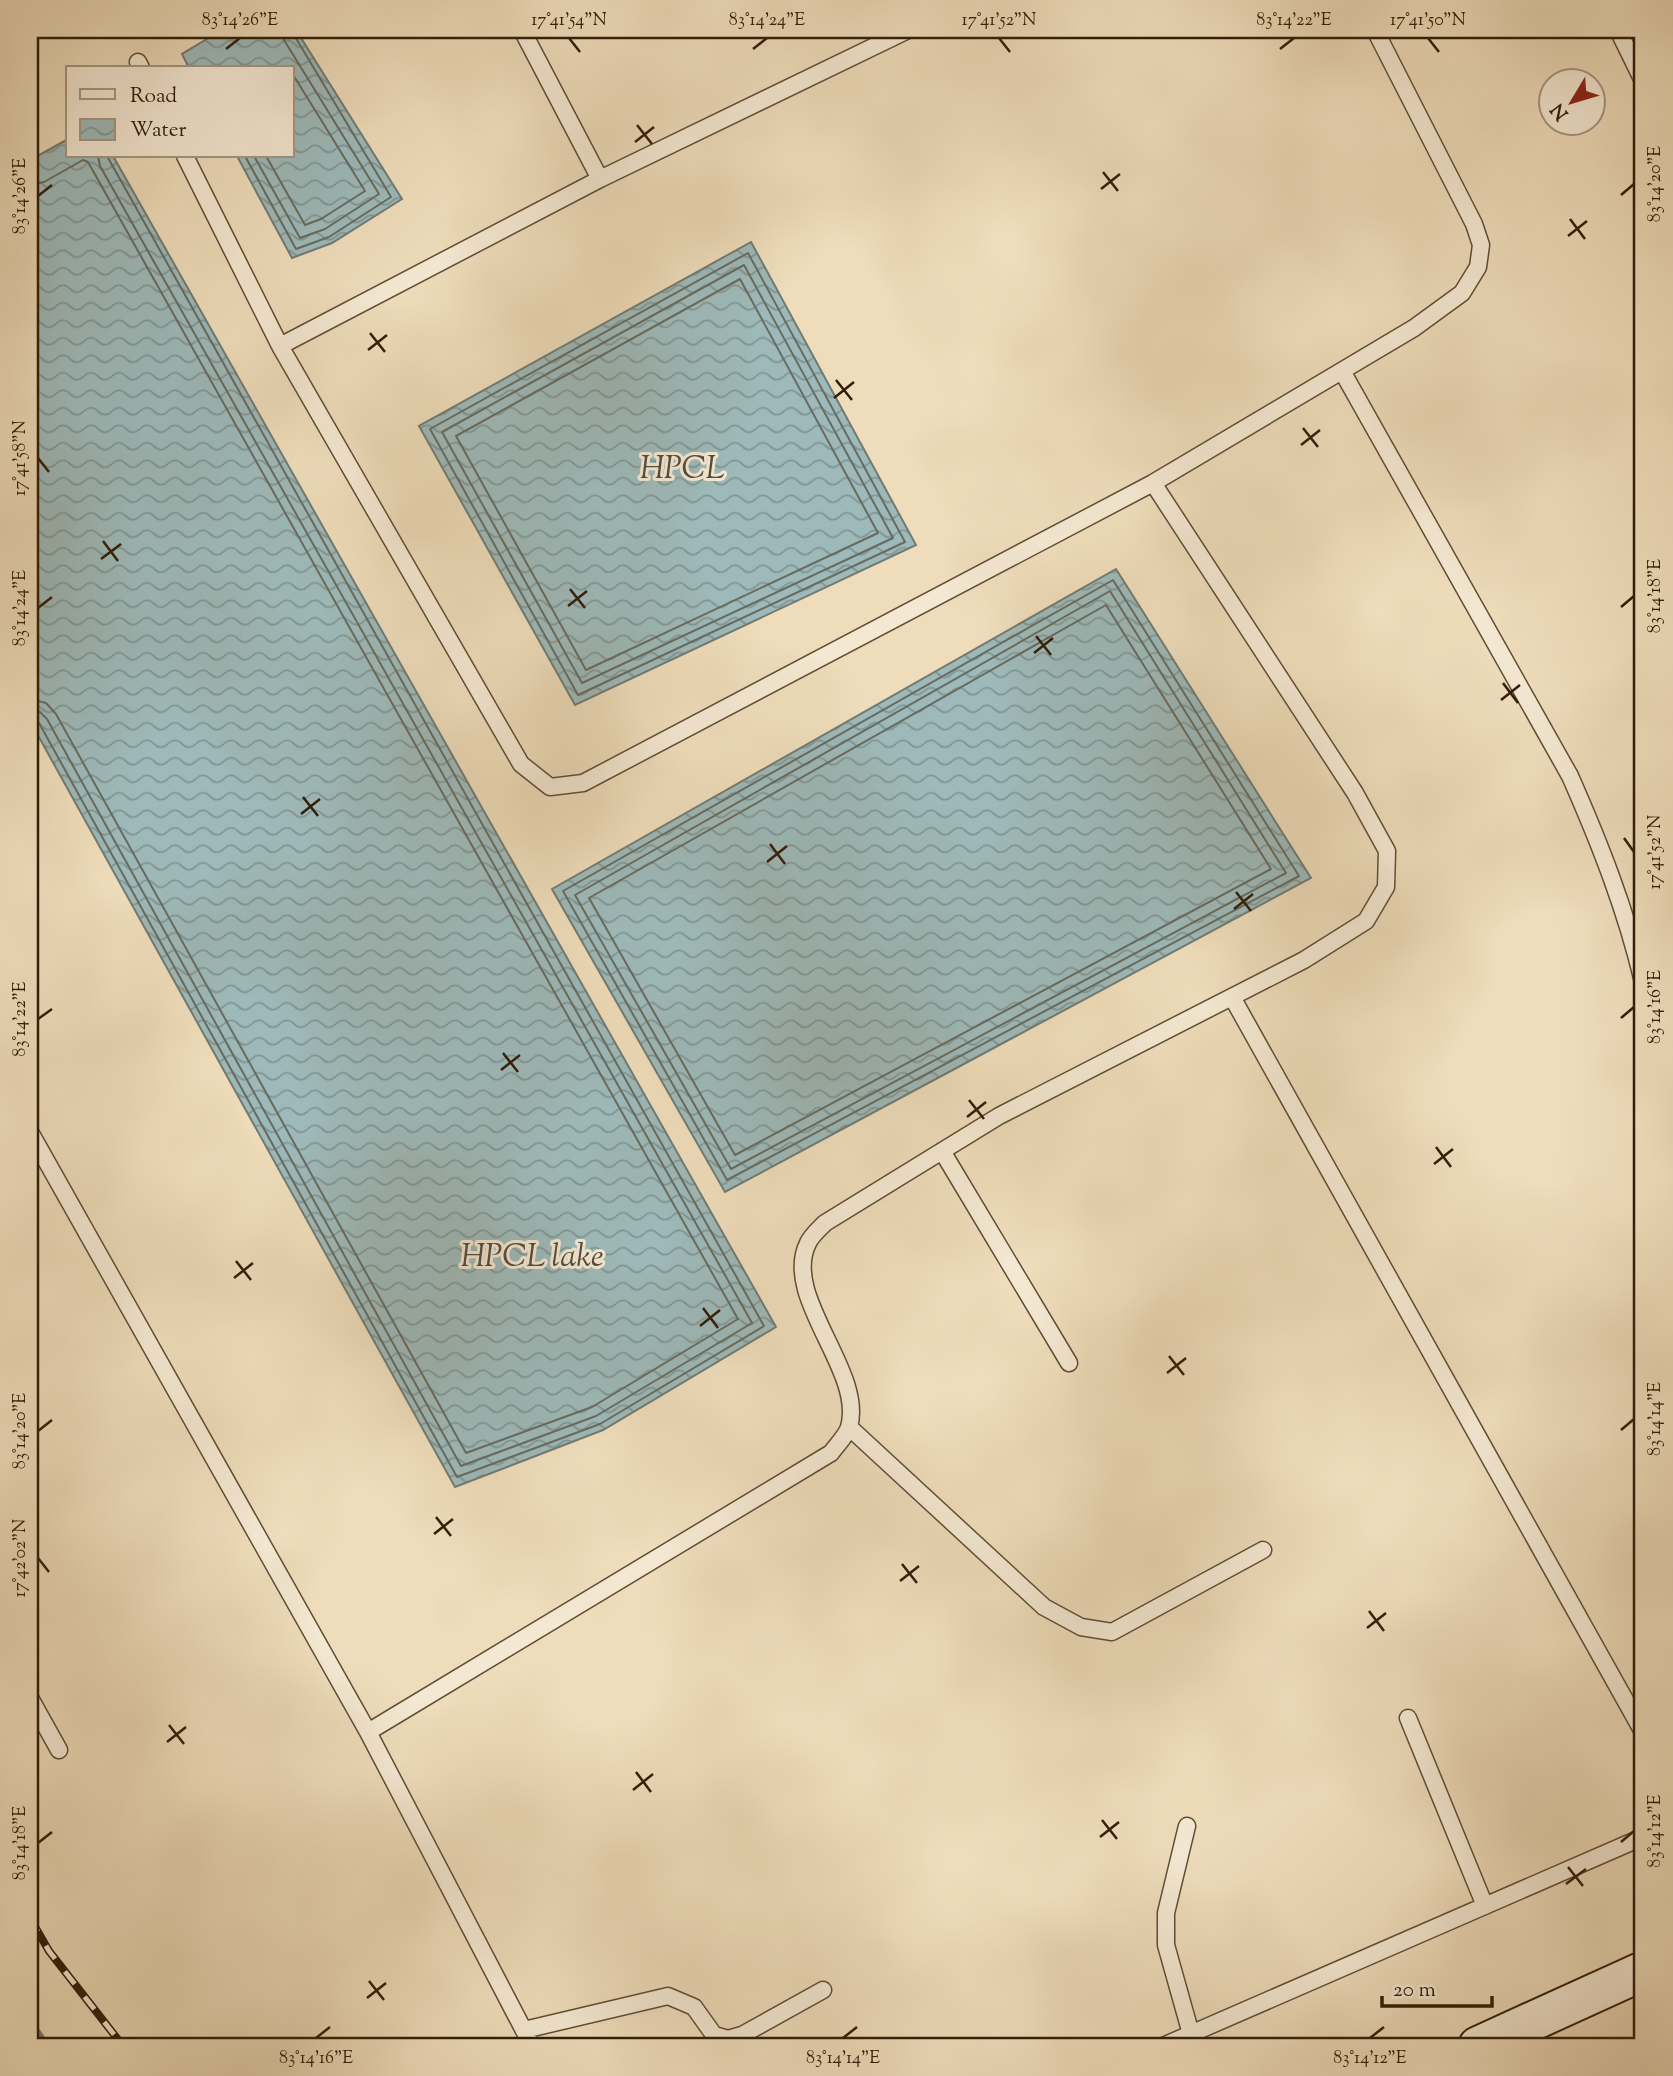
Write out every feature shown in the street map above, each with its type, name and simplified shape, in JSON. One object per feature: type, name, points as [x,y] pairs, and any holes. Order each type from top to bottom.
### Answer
[{"type":"street","points":[[1478,2046],[1643,1971]]},
{"type":"lane","points":[[523,30],[600,179]]},
{"type":"lane","points":[[280,346],[600,179],[908,30]]},
{"type":"lane","points":[[186,158],[280,346],[521,765],[550,787],[583,783],[1153,483],[1414,328],[1462,293],[1478,267],[1481,245],[1464,204],[1375,30]]},
{"type":"lane","points":[[1618,30],[1643,81]]},
{"type":"lane","points":[[1342,371],[1570,776],[1601,845],[1629,920],[1643,982]]},
{"type":"lane","points":[[368,1732],[831,1453],[849,1427],[849,1388],[817,1317],[802,1273],[807,1244],[825,1223],[999,1116],[1304,960],[1366,920],[1385,887],[1387,851],[1355,793],[1153,483]]},
{"type":"lane","points":[[1232,997],[1643,1732]]},
{"type":"lane","points":[[30,1132],[368,1732],[532,2046]]},
{"type":"lane","points":[[942,1151],[1069,1363]]},
{"type":"lane","points":[[849,1427],[1044,1607],[1081,1627],[1112,1632],[1264,1550]]},
{"type":"lane","points":[[30,1698],[58,1750]]},
{"type":"lane","points":[[1408,1718],[1485,1906]]},
{"type":"lane","points":[[1187,1826],[1166,1913],[1166,1945],[1191,2034]]},
{"type":"lane","points":[[1163,2046],[1643,1837]]},
{"type":"lane","points":[[524,2031],[668,1996],[694,2007],[714,2035],[728,2039],[742,2035],[823,1990]]},
{"type":"water","points":[[222,30],[296,30],[402,199],[332,243],[292,258],[238,158],[294,158],[294,66],[188,66],[182,54]]},
{"type":"water","name":"HPCL lake","points":[[66,140],[66,158],[114,158],[776,1327],[603,1430],[455,1487],[30,721],[30,160]]},
{"type":"water","name":"HPCL","points":[[751,242],[916,545],[575,705],[419,426]]},
{"type":"water","points":[[1116,569],[1311,878],[725,1192],[552,889]]},
{"type":"waterway","points":[[30,2024],[45,2046]]},
{"type":"railway","points":[[30,1918],[49,1951],[123,2046]]}]
